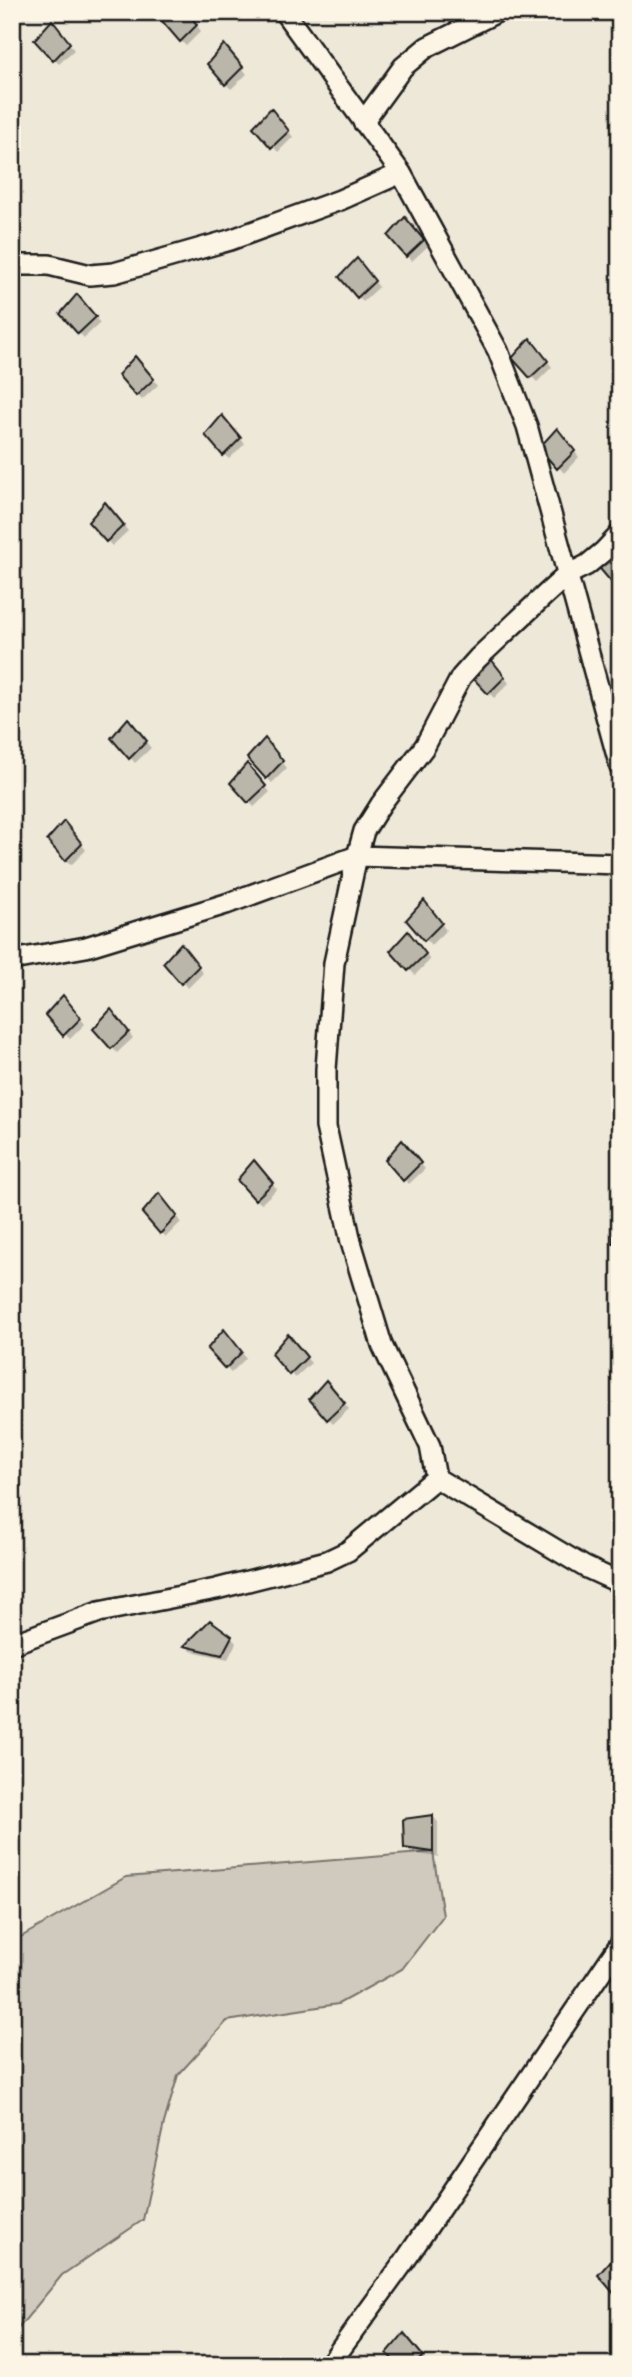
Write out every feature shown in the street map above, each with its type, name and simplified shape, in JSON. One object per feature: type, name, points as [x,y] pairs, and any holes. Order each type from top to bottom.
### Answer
[{"type":"street","points":[[284,12],[401,173],[498,351],[527,426],[620,767]]},
{"type":"street","points":[[363,122],[403,67],[427,47],[496,12]]},
{"type":"street","points":[[12,265],[49,265],[90,275],[114,273],[230,240],[340,200],[401,173]]},
{"type":"street","points":[[620,534],[587,565],[567,575],[461,677],[425,746],[364,831],[334,963],[326,1069],[326,1127],[351,1242],[382,1345],[430,1446],[436,1478],[585,1567],[620,1583]]},
{"type":"street","points":[[12,960],[86,947],[226,904],[357,856],[620,864]]},
{"type":"street","points":[[12,1644],[99,1612],[216,1589],[327,1561],[348,1551],[436,1478]]},
{"type":"street","points":[[329,2365],[404,2262],[620,1944]]},
{"type":"shaded area","points":[[433,1852],[443,1916],[402,1969],[338,2004],[227,2021],[178,2075],[164,2123],[143,2220],[62,2275],[12,2336],[12,1942],[126,1877]]},
{"type":"building","points":[[170,12],[188,12],[197,25],[180,42],[162,21]]},
{"type":"building","points":[[52,20],[70,43],[53,61],[34,40]]},
{"type":"building","points":[[224,44],[243,67],[225,85],[207,64]]},
{"type":"building","points":[[271,108],[289,131],[271,148],[253,127]]},
{"type":"building","points":[[405,217],[424,240],[406,257],[388,236]]},
{"type":"building","points":[[357,258],[375,281],[357,298],[339,277]]},
{"type":"building","points":[[77,294],[96,317],[78,334],[60,314]]},
{"type":"building","points":[[530,338],[548,361],[530,378],[512,358]]},
{"type":"building","points":[[135,356],[154,379],[136,396],[118,375]]},
{"type":"building","points":[[222,415],[241,438],[223,456],[205,435]]},
{"type":"building","points":[[557,428],[575,451],[557,469],[539,448]]},
{"type":"building","points":[[105,502],[124,525],[106,542],[88,522]]},
{"type":"building","points":[[613,544],[620,553],[620,578],[613,584],[595,563]]},
{"type":"building","points":[[487,654],[505,677],[488,694],[469,674]]},
{"type":"building","points":[[128,718],[147,741],[129,759],[111,738]]},
{"type":"building","points":[[265,738],[283,761],[266,779],[247,758]]},
{"type":"building","points":[[247,763],[266,786],[248,803],[230,783]]},
{"type":"building","points":[[64,821],[82,844],[65,861],[47,840]]},
{"type":"building","points":[[424,900],[442,923],[424,941],[406,920]]},
{"type":"building","points":[[408,931],[426,954],[408,971],[390,951]]},
{"type":"building","points":[[181,943],[199,966],[181,984],[163,963]]},
{"type":"building","points":[[63,995],[81,1018],[63,1036],[45,1015]]},
{"type":"building","points":[[111,1009],[129,1032],[111,1049],[93,1029]]},
{"type":"building","points":[[402,1140],[421,1163],[403,1181],[385,1160]]},
{"type":"building","points":[[254,1160],[273,1183],[255,1200],[237,1180]]},
{"type":"building","points":[[159,1193],[177,1216],[160,1234],[142,1213]]},
{"type":"building","points":[[613,1211],[620,1211],[620,1244],[613,1244]]},
{"type":"building","points":[[224,1329],[242,1352],[225,1369],[207,1349]]},
{"type":"building","points":[[288,1334],[307,1357],[289,1375],[271,1354]]},
{"type":"building","points":[[326,1380],[345,1403],[327,1420],[309,1399]]},
{"type":"building","points":[[210,1620],[232,1636],[222,1655],[184,1646]]},
{"type":"building","points":[[433,1815],[433,1852],[404,1848],[403,1819]]},
{"type":"building","points":[[615,2256],[620,2261],[620,2292],[616,2296],[598,2275]]},
{"type":"building","points":[[404,2333],[423,2356],[414,2365],[397,2365],[387,2353]]}]
